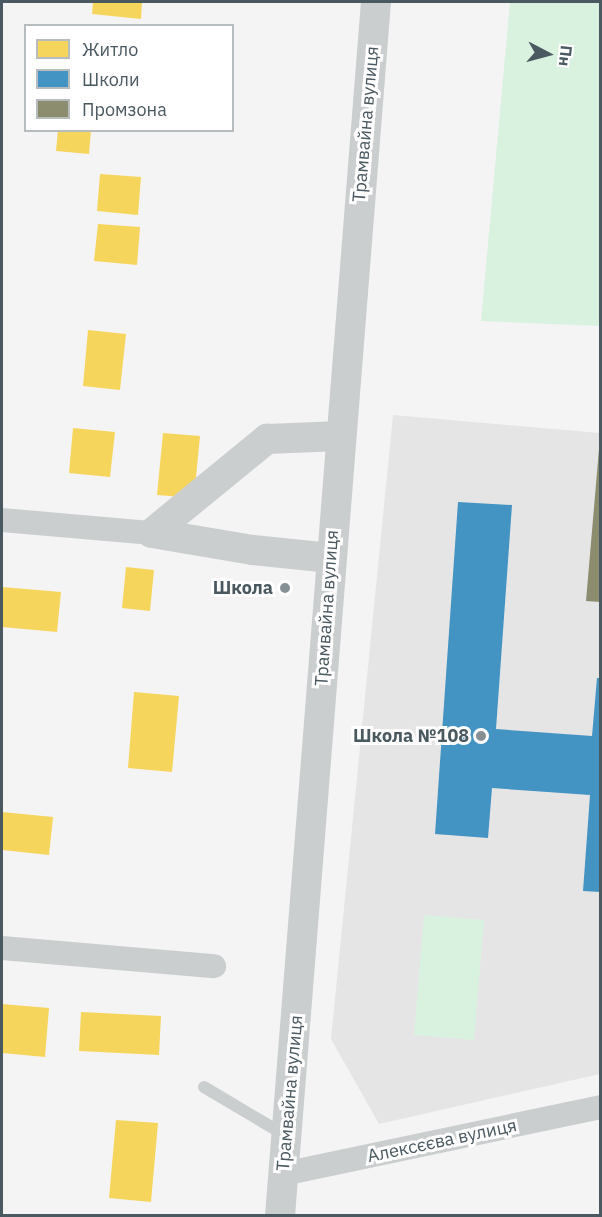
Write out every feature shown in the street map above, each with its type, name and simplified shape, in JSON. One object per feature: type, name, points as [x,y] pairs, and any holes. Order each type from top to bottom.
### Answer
[{"type":"street","name":"Трамвайна вулиця","points":[[280,1215],[376,2]]},
{"type":"street","points":[[152,533],[267,440],[341,436]]},
{"type":"street","points":[[2,520],[152,533],[253,550],[331,558]]},
{"type":"street","points":[[2,948],[214,966]]},
{"type":"street","name":"Алексєєва вулиця","points":[[283,1174],[600,1107]]},
{"type":"lane","points":[[204,1087],[286,1136]]},
{"type":"shaded area","name":"Школа №108","points":[[393,415],[600,433],[600,1074],[379,1124],[331,1039]]},
{"type":"green space","points":[[510,2],[600,2],[600,326],[481,321]]},
{"type":"green space","points":[[424,915],[484,920],[474,1040],[414,1035]]},
{"type":"building: Житло","points":[[93,2],[142,2],[141,19],[92,14]]},
{"type":"building: Житло","points":[[58,132],[91,132],[89,154],[56,151]]},
{"type":"building: Житло","points":[[100,174],[141,177],[138,215],[97,211]]},
{"type":"building: Житло","points":[[98,224],[140,227],[137,265],[94,261]]},
{"type":"building: Житло","points":[[88,330],[126,334],[120,390],[83,386]]},
{"type":"building: Житло","points":[[73,428],[115,432],[110,477],[69,473]]},
{"type":"building: Житло","points":[[163,433],[200,436],[194,498],[157,495]]},
{"type":"building: Житло","points":[[126,567],[154,570],[150,611],[122,608]]},
{"type":"building: Житло","points":[[2,587],[61,592],[57,632],[2,627]]},
{"type":"building: Житло","points":[[134,692],[179,696],[172,772],[128,768]]},
{"type":"building: Житло","points":[[2,812],[53,817],[49,855],[2,850]]},
{"type":"building: Житло","points":[[2,1004],[49,1008],[45,1057],[2,1053]]},
{"type":"building: Житло","points":[[81,1012],[161,1016],[159,1055],[79,1051]]},
{"type":"building: Житло","points":[[116,1120],[158,1123],[151,1202],[109,1198]]},
{"type":"building: Школи","points":[[458,502],[512,505],[496,729],[592,736],[597,678],[600,678],[600,892],[583,891],[590,795],[492,788],[488,838],[435,834]]},
{"type":"building: Промзона","points":[[600,450],[600,602],[586,601]]},
{"type":"place","name":"Школа","points":[[285,588]]},
{"type":"place","name":"Школа №108","points":[[481,736]]}]
